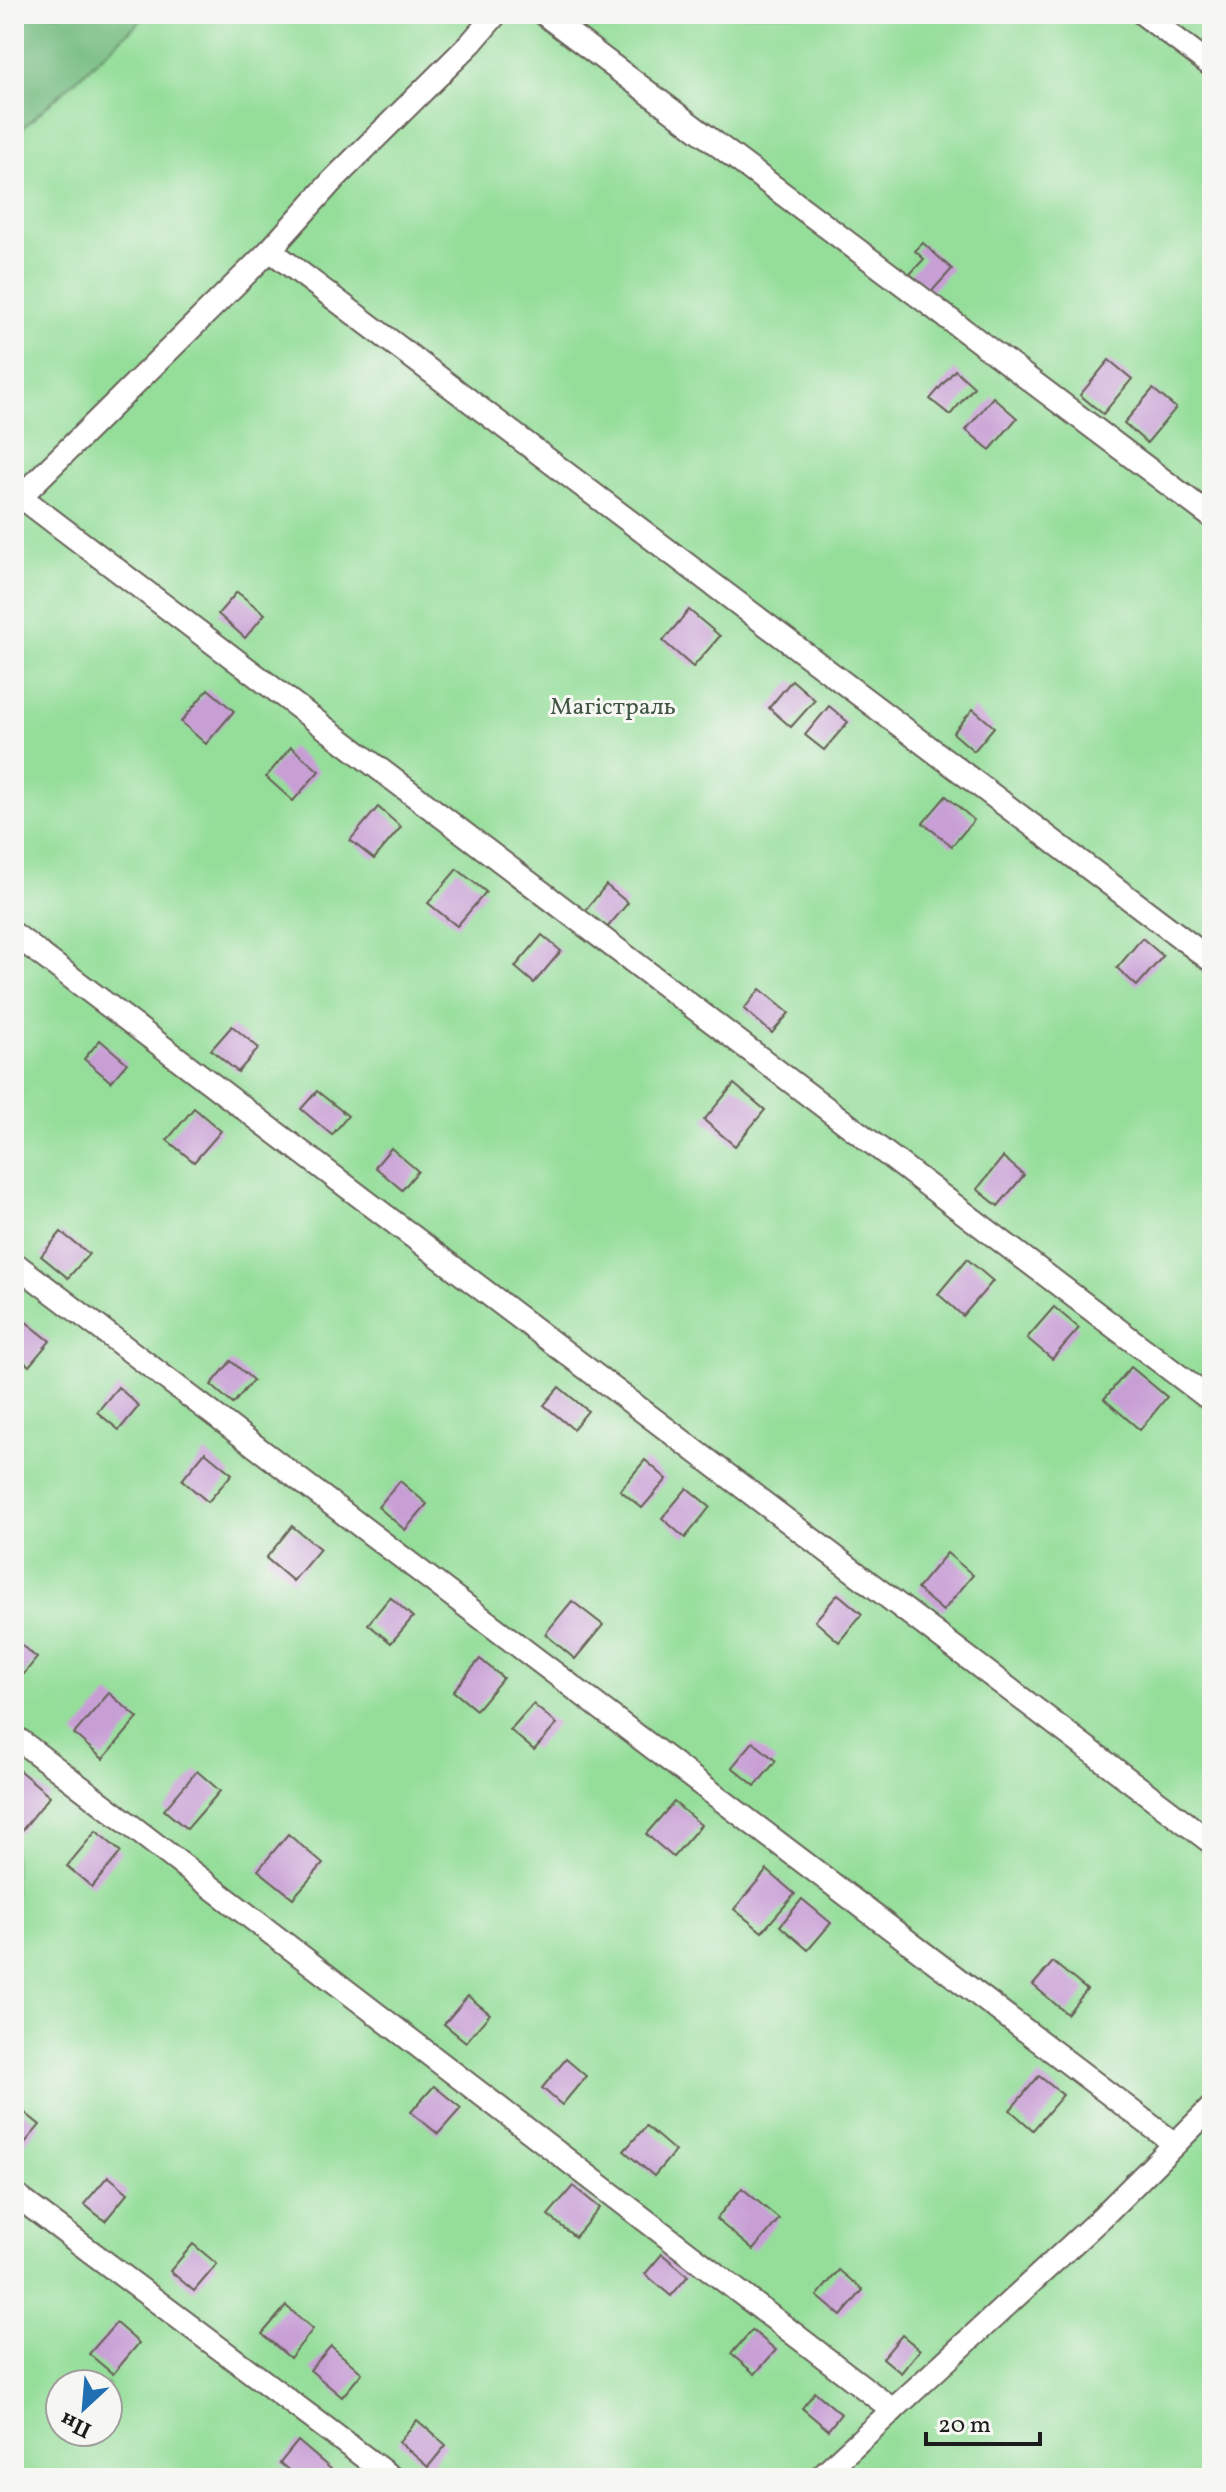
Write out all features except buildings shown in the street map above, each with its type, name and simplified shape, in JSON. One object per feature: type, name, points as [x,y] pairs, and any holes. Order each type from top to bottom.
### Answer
[{"type":"lane","points":[[496,14],[471,43],[333,180],[270,250],[18,500],[1212,1401]]},
{"type":"lane","points":[[544,14],[1212,517]]},
{"type":"lane","points":[[1143,14],[1212,66]]},
{"type":"lane","points":[[270,250],[1212,961]]},
{"type":"lane","points":[[14,934],[1212,1843]]},
{"type":"lane","points":[[14,1263],[1175,2144]]},
{"type":"lane","points":[[14,1736],[893,2410]]},
{"type":"lane","points":[[819,2478],[1102,2217],[1212,2107]]},
{"type":"lane","points":[[14,2194],[392,2478]]},
{"type":"green space","points":[[14,14],[148,14],[14,136]]},
{"type":"green space","name":"Магістраль","points":[[148,14],[1212,14],[1212,2478],[14,2478],[14,136]]}]
